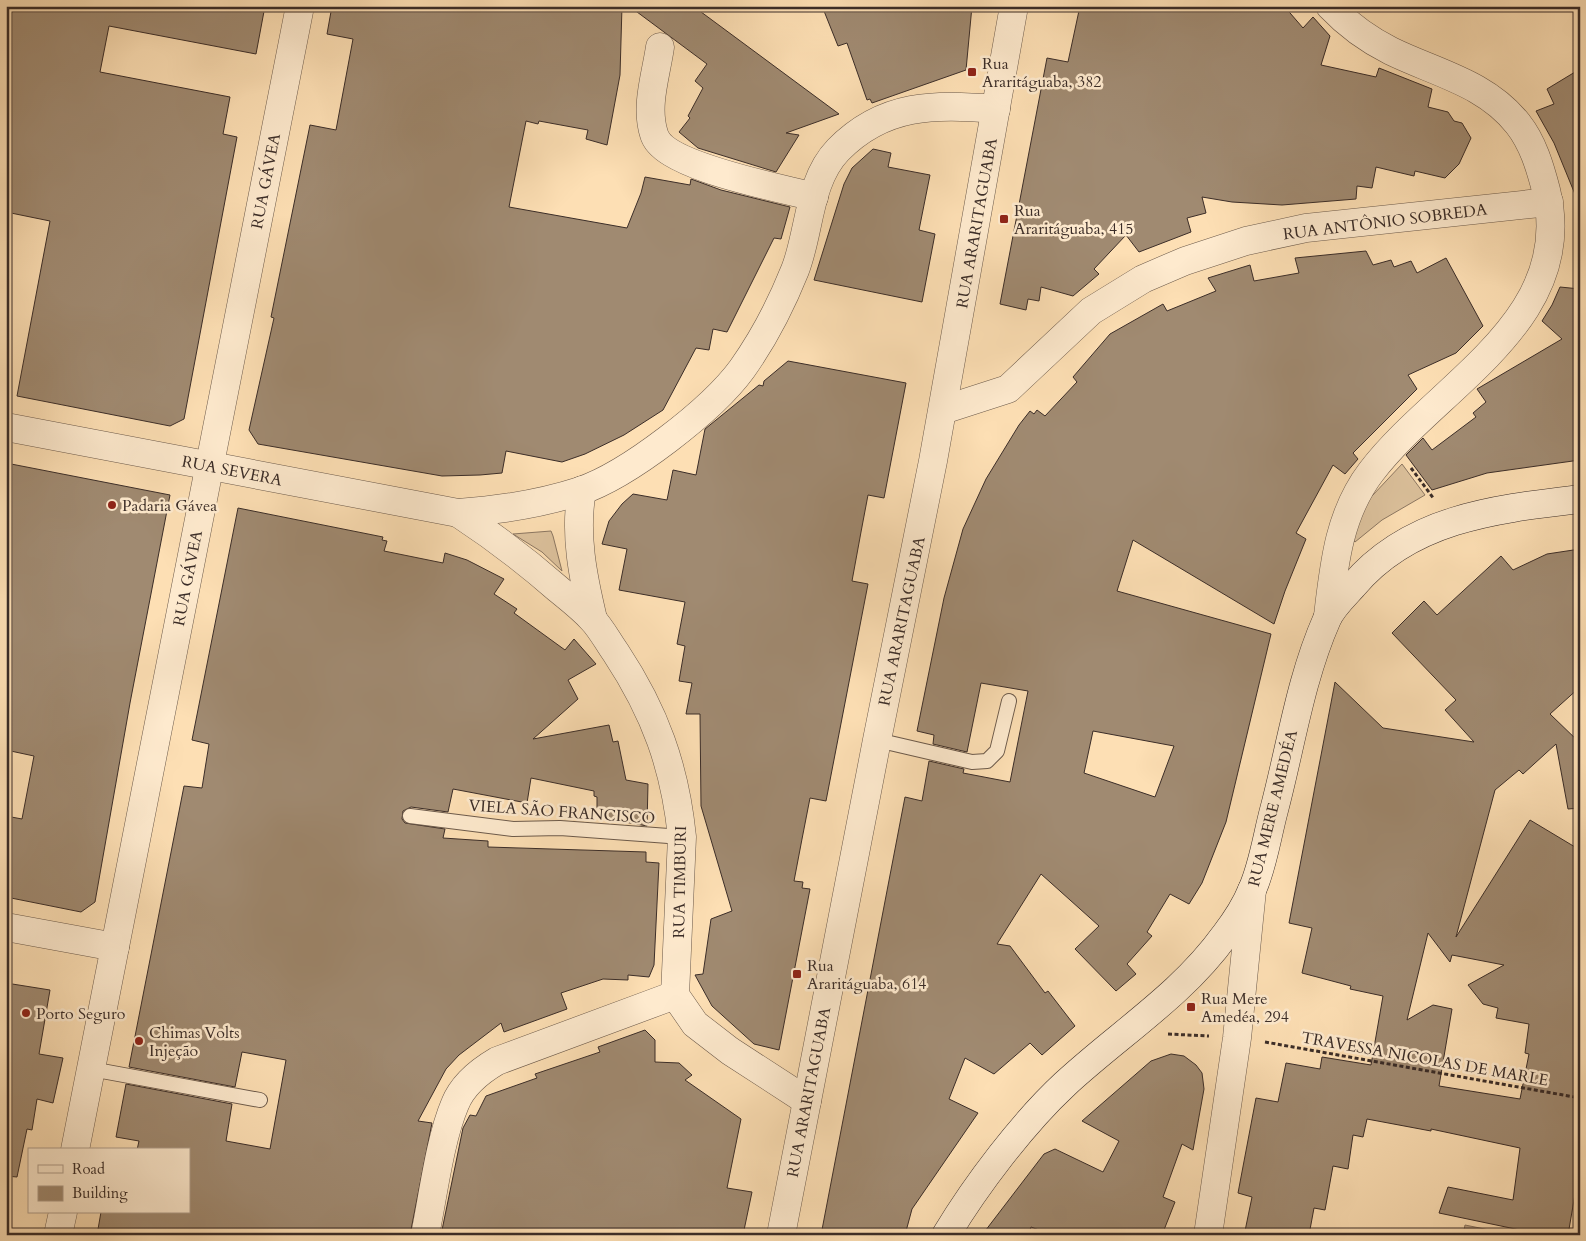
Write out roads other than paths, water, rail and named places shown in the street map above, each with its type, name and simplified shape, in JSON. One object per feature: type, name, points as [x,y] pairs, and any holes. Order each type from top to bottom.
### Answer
[{"type":"street","name":"RUA GÁVEA","points":[[75,1148],[300,6]]},
{"type":"street","name":"RUA ARARITAGUABA","points":[[781,1235],[942,410],[1014,6]]},
{"type":"street","points":[[1328,616],[1333,565],[1350,508],[1371,472],[1421,417],[1492,352],[1519,319],[1535,295],[1545,265],[1552,223],[1539,161],[1519,125],[1496,99],[1468,83],[1391,51],[1359,31],[1330,6]]},
{"type":"street","points":[[660,47],[650,111],[654,136],[665,150],[686,162],[814,197]]},
{"type":"street","points":[[458,513],[526,506],[582,490],[644,457],[685,425],[741,370],[779,310],[799,261],[814,197],[824,173],[837,151],[859,132],[886,116],[916,108],[954,106],[996,109]]},
{"type":"street","name":"RUA ANTÔNIO SOBREDA","points":[[942,410],[1008,390],[1092,311],[1143,279],[1194,258],[1246,240],[1306,228],[1549,202]]},
{"type":"street","name":"RUA SEVERA","points":[[6,426],[458,513]]},
{"type":"street","points":[[582,490],[578,536],[585,585],[593,619]]},
{"type":"street","name":"RUA MERE AMEDÉA","points":[[946,1235],[959,1212],[1034,1118],[1064,1085],[1162,1004],[1201,966],[1227,934],[1252,890],[1284,773],[1297,709],[1309,666],[1328,616],[1365,572],[1406,541],[1451,521],[1533,504],[1580,499]]},
{"type":"street","points":[[458,513],[512,551],[593,619]]},
{"type":"street","name":"RUA TIMBURI","points":[[593,619],[624,666],[647,706],[674,781],[682,837],[675,996]]},
{"type":"street","points":[[1208,1235],[1237,1038],[1252,890]]},
{"type":"street","points":[[6,926],[115,947]]},
{"type":"street","points":[[425,1235],[447,1129],[455,1102],[480,1071],[497,1061],[675,996],[695,1024],[730,1051],[807,1101]]},
{"type":"street","points":[[58,1235],[62,1214]]},
{"type":"lane","points":[[877,740],[972,762],[987,761],[998,751],[1009,701]]},
{"type":"lane","name":"VIELA SÃO FRANCISCO","points":[[410,816],[513,829],[560,828],[682,837]]},
{"type":"lane","points":[[91,1068],[260,1100]]},
{"type":"place","name":"Rua Araritáguaba, 382","points":[[972,72]]},
{"type":"place","name":"Rua Araritáguaba, 415","points":[[1004,219]]},
{"type":"place","name":"Padaria Gávea","points":[[112,505]]},
{"type":"place","name":"Rua Araritáguaba, 614","points":[[797,974]]},
{"type":"place","name":"Rua Mere Amedéa, 294","points":[[1191,1007]]},
{"type":"place","name":"Porto Seguro","points":[[26,1013]]},
{"type":"place","name":"Chimas Volts Injeção","points":[[139,1041]]}]
